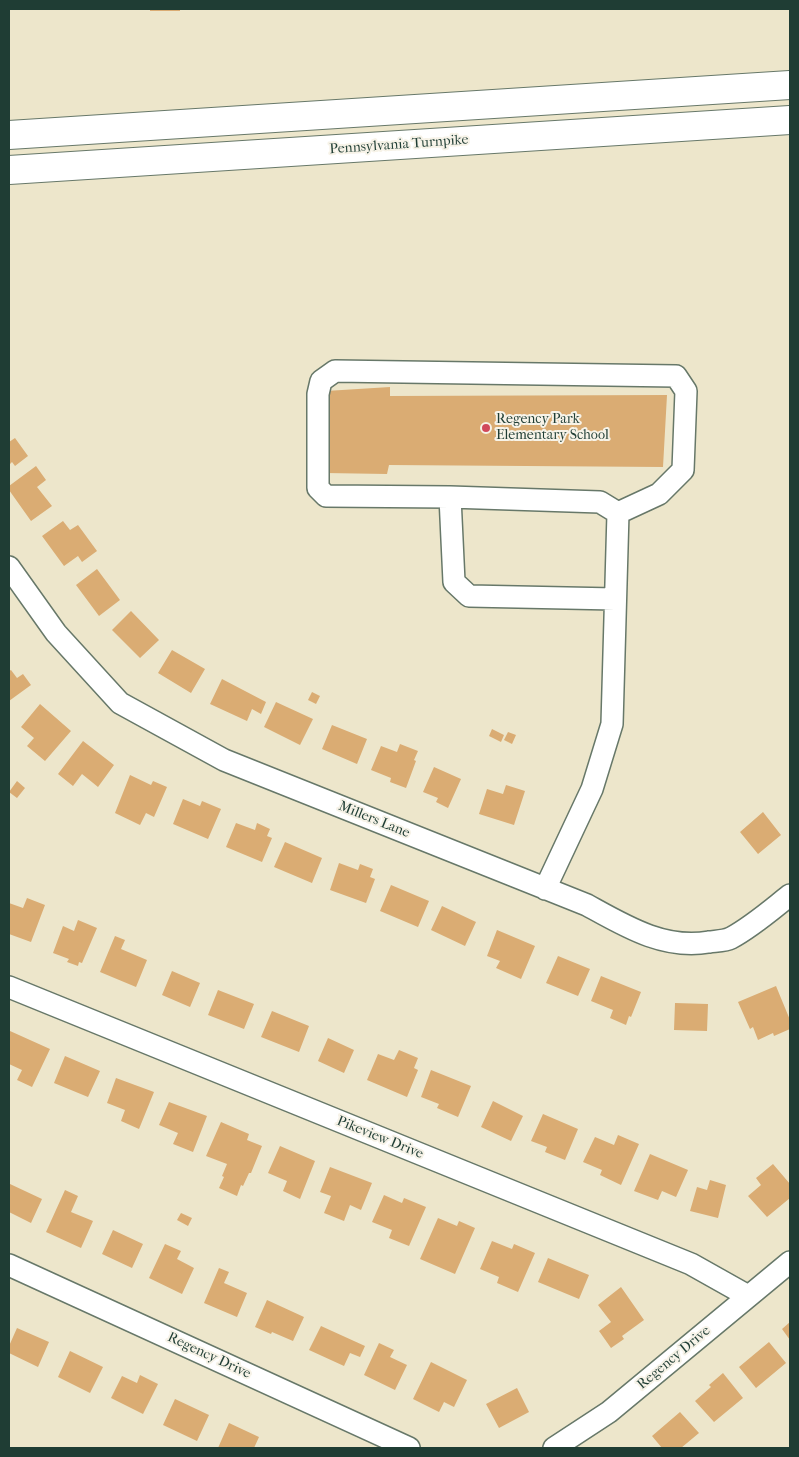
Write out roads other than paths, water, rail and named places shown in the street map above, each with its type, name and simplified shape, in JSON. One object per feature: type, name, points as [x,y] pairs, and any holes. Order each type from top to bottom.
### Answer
[{"type":"highway","points":[[9,135],[790,85]]},
{"type":"highway","name":"Pennsylvania Turnpike","points":[[9,170],[790,120]]},
{"type":"street","points":[[335,371],[676,376],[686,391],[682,470],[659,494],[618,513],[600,502],[450,497],[326,496],[318,488],[318,394],[321,381],[335,371]]},
{"type":"street","points":[[450,497],[454,582],[469,596],[615,598]]},
{"type":"street","points":[[545,889],[592,790],[612,724],[618,513]]},
{"type":"street","name":"Millers Lane","points":[[9,567],[56,632],[120,703],[224,760],[587,905],[628,928],[665,942],[693,945],[729,939],[755,923],[790,895]]},
{"type":"street","name":"Pikeview Drive","points":[[9,987],[691,1264],[748,1296]]},
{"type":"street","name":"Regency Drive","points":[[554,1448],[609,1412],[790,1262]]},
{"type":"street","name":"Regency Drive","points":[[9,1264],[409,1448]]},
{"type":"place","name":"Regency Park Elementary School","points":[[486,428]]}]
